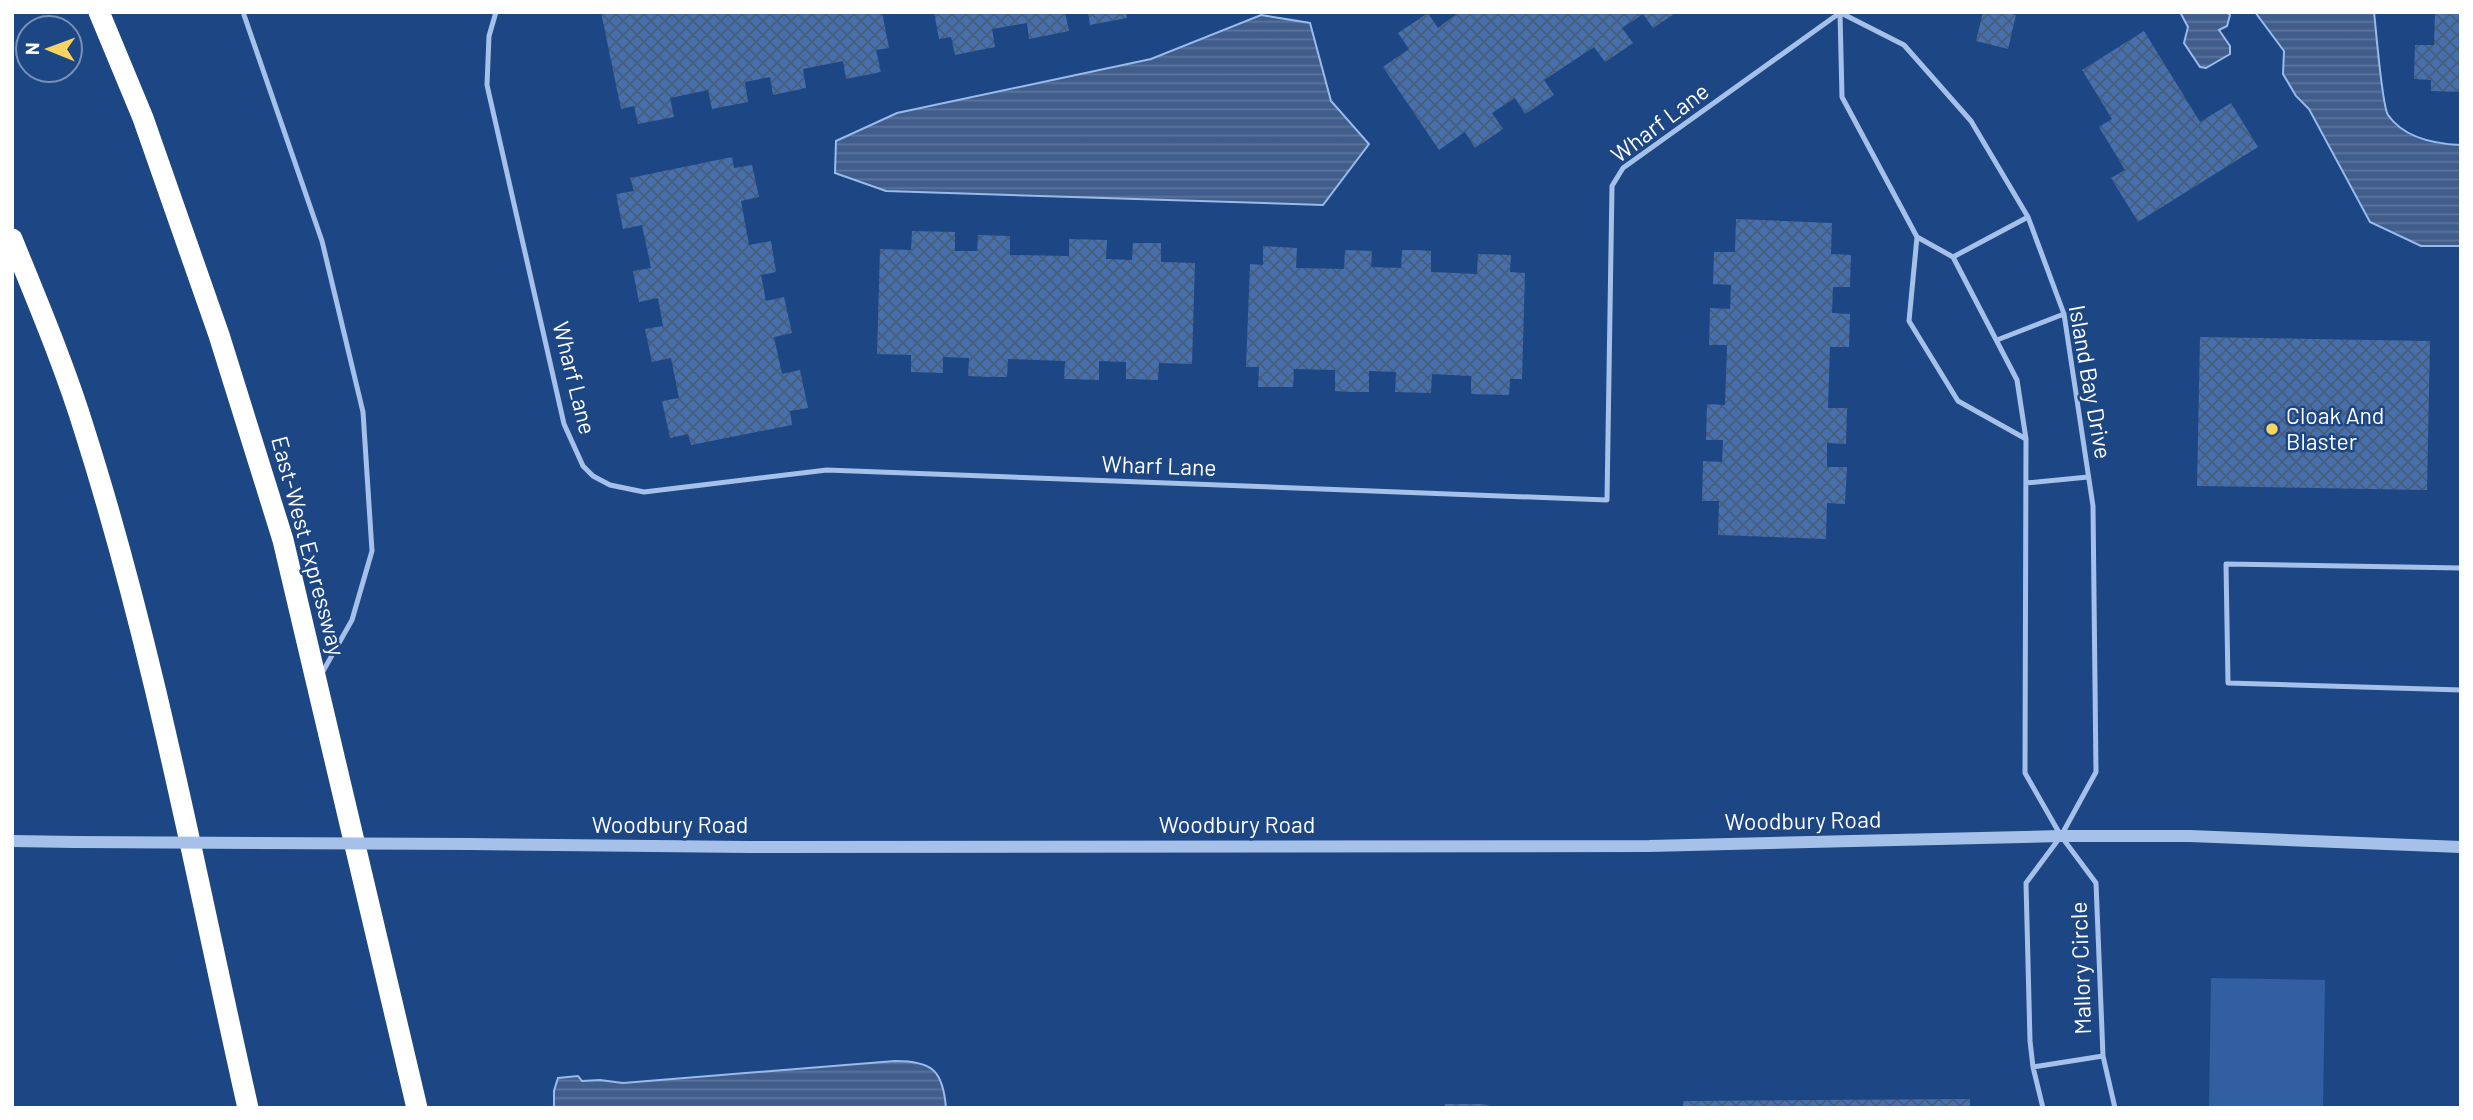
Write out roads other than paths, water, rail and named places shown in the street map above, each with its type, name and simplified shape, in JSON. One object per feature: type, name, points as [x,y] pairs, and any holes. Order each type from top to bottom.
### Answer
[{"type":"highway","name":"East-West Expressway","points":[[99,12],[143,118],[219,335],[283,540],[417,1108]]},
{"type":"highway","points":[[12,239],[61,360],[85,431],[127,576],[248,1108]]},
{"type":"street","name":"Woodbury Road","points":[[12,841],[749,847],[1649,846],[2062,835],[2190,836],[2461,847]]},
{"type":"lane","points":[[243,12],[323,242],[363,412],[372,551],[352,620],[317,681]]},
{"type":"lane","name":"Wharf Lane","points":[[496,12],[489,36],[486,85],[564,424],[583,466],[593,476],[610,485],[643,492],[827,470],[1607,500],[1612,186],[1623,168],[1840,13]]},
{"type":"lane","points":[[1840,13],[1842,97],[1917,237],[1954,257],[2028,217]]},
{"type":"lane","name":"Island Bay Drive","points":[[1840,13],[1904,45],[1971,121],[2028,217],[2064,314],[2093,506],[2096,772],[2062,835],[2026,883],[2029,1017],[2033,1067],[2043,1108]]},
{"type":"lane","points":[[1917,237],[1909,321],[1958,401],[2026,439]]},
{"type":"lane","name":"Mallory Circle","points":[[1954,257],[2017,380],[2026,439],[2025,773],[2062,835],[2096,883],[2103,1056],[2115,1108]]},
{"type":"lane","points":[[1997,340],[2064,314]]},
{"type":"lane","points":[[2026,483],[2088,477]]},
{"type":"lane","points":[[2461,568],[2226,564],[2228,683],[2461,690]]},
{"type":"lane","points":[[2033,1067],[2103,1056]]},
{"type":"place","name":"Cloak And Blaster","points":[[2272,429]]}]
